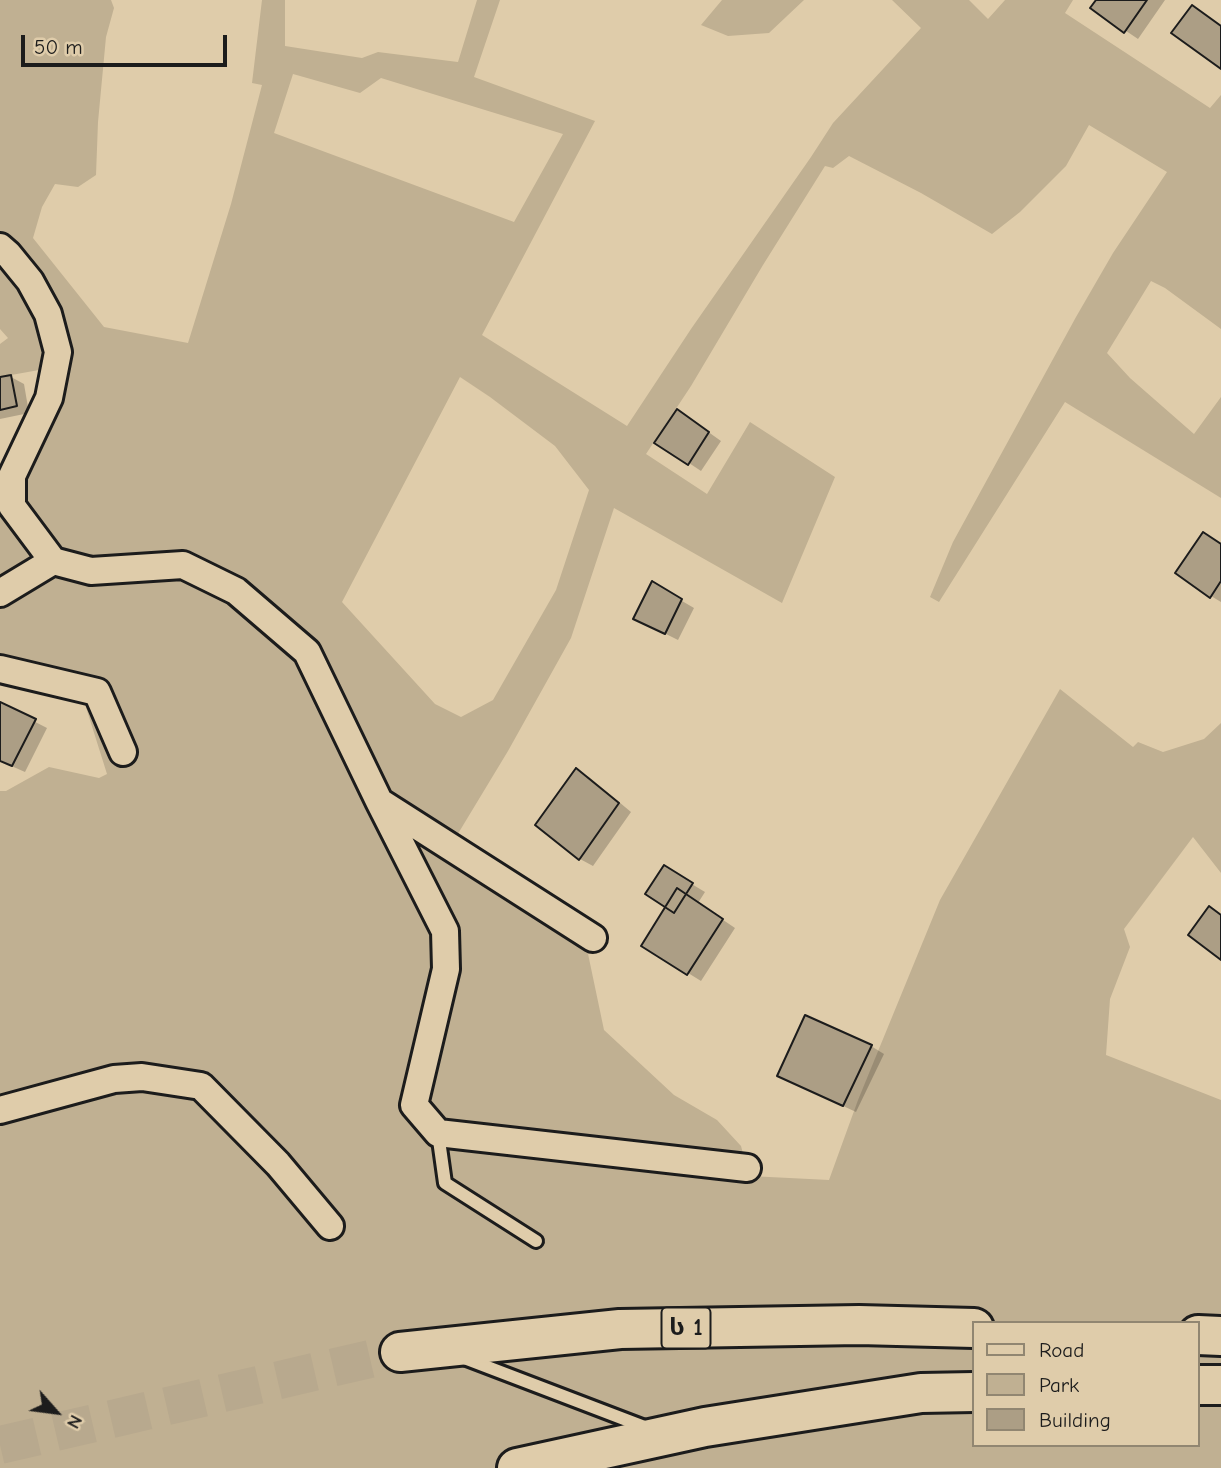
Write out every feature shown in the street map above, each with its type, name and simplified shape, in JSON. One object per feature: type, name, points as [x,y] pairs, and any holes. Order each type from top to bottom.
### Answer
[{"type":"highway","name":"ს 1","points":[[400,1352],[620,1329],[859,1325],[972,1328]]},
{"type":"highway","points":[[1200,1335],[1221,1336]]},
{"type":"highway","points":[[1200,1385],[1221,1385]]},
{"type":"highway","points":[[517,1468],[705,1427],[920,1393],[972,1392]]},
{"type":"street","points":[[0,247],[30,281],[48,314],[58,352],[49,398],[12,476],[12,506],[53,561],[91,571],[183,565],[236,591],[307,652],[444,931],[446,969],[414,1105],[438,1133],[747,1168]]},
{"type":"street","points":[[0,593],[53,561]]},
{"type":"street","points":[[0,669],[97,692],[123,752]]},
{"type":"street","points":[[379,802],[593,938]]},
{"type":"street","points":[[0,1110],[114,1079],[142,1077],[201,1086],[278,1164],[330,1226]]},
{"type":"lane","points":[[438,1133],[445,1183],[536,1241]]},
{"type":"lane","points":[[438,1348],[667,1435]]},
{"type":"green space","points":[[0,0],[111,0],[114,8],[106,37],[96,175],[78,187],[55,184],[42,207],[33,238],[104,327],[188,343],[231,204],[262,85],[252,83],[262,0],[285,0],[285,46],[362,58],[378,52],[458,62],[477,0],[500,0],[474,77],[595,121],[482,335],[627,426],[833,123],[921,28],[892,0],[969,0],[988,19],[1005,0],[1073,0],[1065,13],[1210,108],[1221,95],[1221,329],[1165,288],[1151,281],[1107,353],[1130,378],[1194,434],[1221,397],[1221,498],[1065,402],[939,602],[930,597],[953,542],[1076,317],[1113,253],[1167,172],[1089,125],[1066,166],[1020,212],[992,234],[849,156],[833,168],[825,166],[691,386],[646,454],[707,494],[750,422],[835,477],[782,603],[614,508],[571,638],[456,837],[587,949],[604,1030],[674,1095],[717,1120],[741,1146],[749,1176],[829,1180],[858,1100],[940,900],[1060,689],[1133,747],[1138,742],[1163,752],[1204,739],[1221,723],[1221,873],[1193,837],[1124,929],[1130,947],[1110,999],[1106,1055],[1221,1100],[1221,1468],[0,1468],[0,791],[6,791],[49,767],[99,778],[107,774],[84,701],[0,682],[0,465],[36,398],[39,370],[0,377],[0,344],[8,338],[0,329]],"holes":[[[293,74],[360,93],[381,78],[563,134],[514,222],[274,133]],[[460,377],[555,446],[589,490],[556,590],[493,700],[461,717],[435,704],[342,602]]]},
{"type":"green space","points":[[722,0],[804,0],[769,33],[728,36],[701,25]]},
{"type":"building","points":[[1096,0],[1147,0],[1124,33],[1090,8]]},
{"type":"building","points":[[1192,5],[1221,26],[1221,69],[1171,33]]},
{"type":"building","points":[[11,375],[17,406],[0,410],[0,377]]},
{"type":"building","points":[[677,409],[709,432],[688,465],[654,443]]},
{"type":"building","points":[[1203,532],[1221,544],[1221,581],[1210,598],[1175,573]]},
{"type":"building","points":[[652,581],[682,599],[665,634],[633,619]]},
{"type":"building","points":[[0,702],[36,719],[12,766],[0,761]]},
{"type":"building","points":[[576,768],[619,803],[579,860],[535,825]]},
{"type":"building","points":[[664,865],[693,883],[674,913],[645,894]]},
{"type":"building","points":[[677,888],[723,919],[687,975],[641,946]]},
{"type":"building","points":[[1209,906],[1221,915],[1221,960],[1188,935]]},
{"type":"building","points":[[805,1015],[872,1045],[843,1106],[777,1076]]},
{"type":"tunnel","points":[[0,1445],[400,1352]]}]
